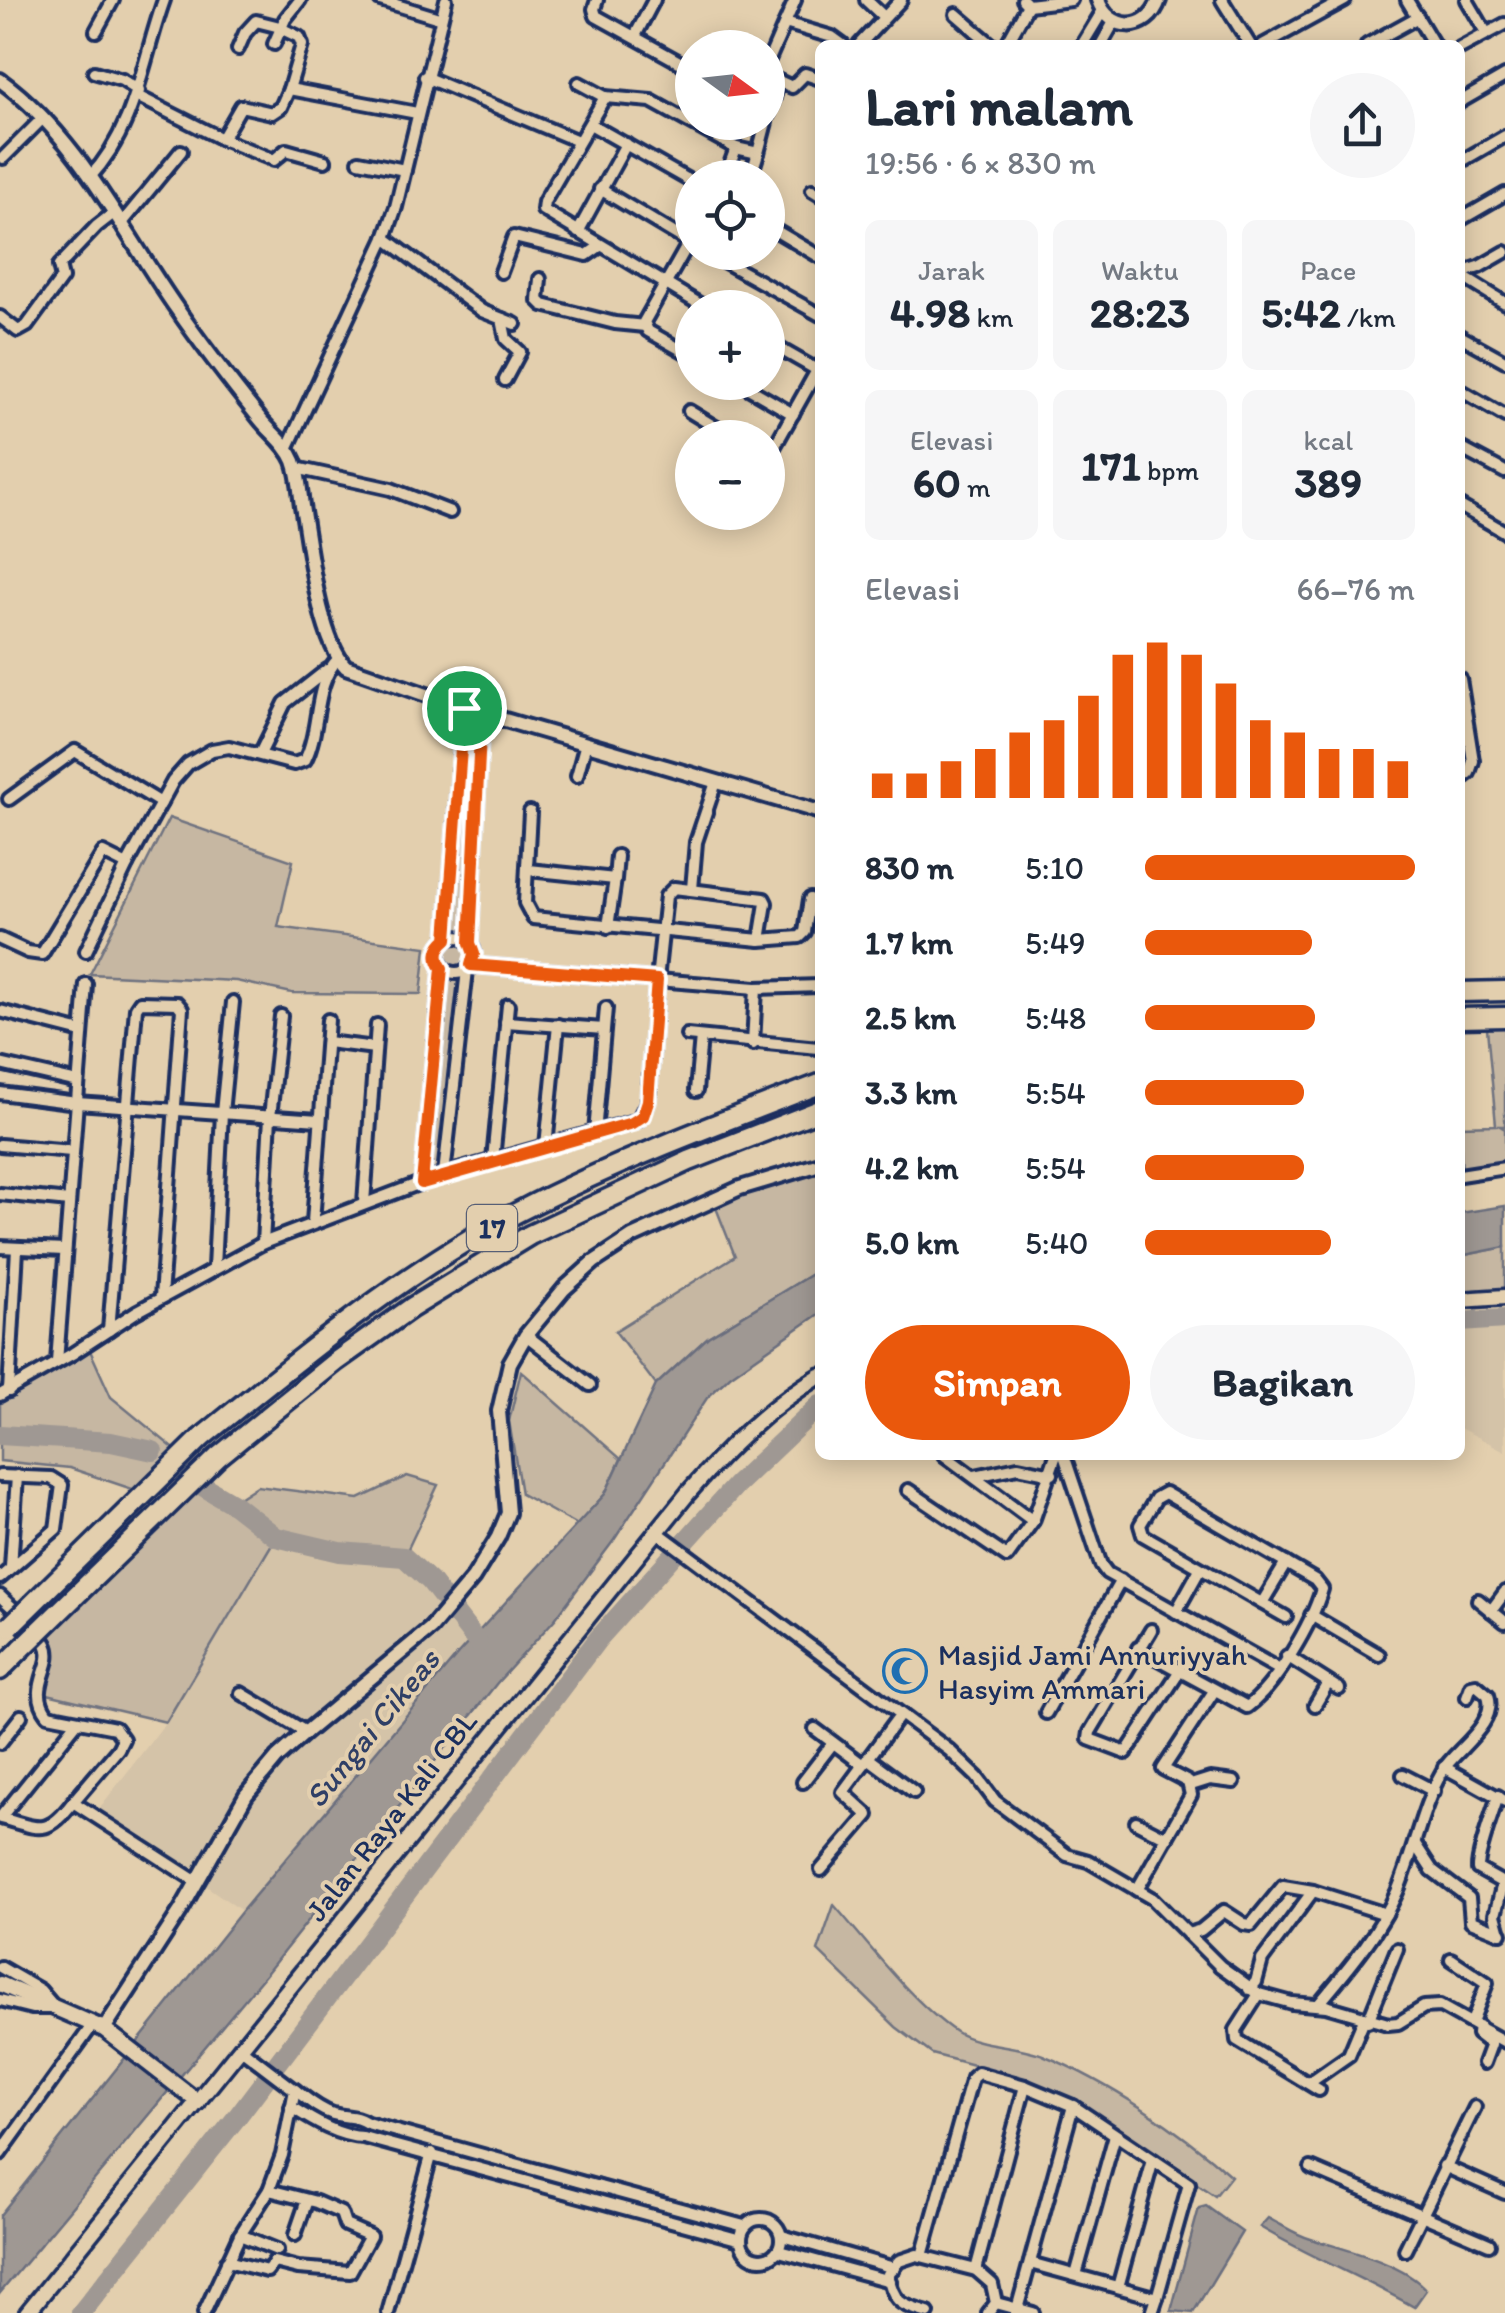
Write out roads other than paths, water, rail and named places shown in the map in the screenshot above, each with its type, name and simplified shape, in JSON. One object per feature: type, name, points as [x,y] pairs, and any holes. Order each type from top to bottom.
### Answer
[{"type":"highway","points":[[1465,992],[1505,991]]},
{"type":"highway","points":[[1465,1018],[1505,1017]]},
{"type":"highway","name":"17","points":[[5,1631],[202,1438],[318,1344],[398,1286],[517,1212],[685,1136],[815,1086]]},
{"type":"highway","name":"17","points":[[0,1670],[218,1457],[335,1362],[411,1308],[530,1236],[689,1161],[815,1112]]},
{"type":"main road","points":[[1465,1300],[1505,1297]]},
{"type":"main road","name":"Jalan Raya Kali CBL","points":[[28,2313],[705,1473],[789,1394],[815,1379]]},
{"type":"main road","points":[[0,1984],[99,2026],[125,2042],[198,2102]]},
{"type":"street","points":[[96,31],[113,0]]},
{"type":"street","points":[[90,176],[109,155],[138,93],[164,0]]},
{"type":"street","points":[[274,44],[300,0]]},
{"type":"street","points":[[380,0],[439,18]]},
{"type":"street","points":[[288,449],[385,238],[446,0]]},
{"type":"street","points":[[597,0],[596,16],[675,59]]},
{"type":"street","points":[[635,36],[654,0]]},
{"type":"street","points":[[781,30],[795,0]]},
{"type":"street","points":[[866,0],[883,16]]},
{"type":"street","points":[[863,40],[900,0]]},
{"type":"street","points":[[1008,40],[1025,2],[1071,0]]},
{"type":"street","points":[[1084,40],[1100,6],[1114,22],[1134,25],[1152,15],[1160,0]]},
{"type":"street","points":[[1271,40],[1345,0]]},
{"type":"street","points":[[1407,0],[1431,40]]},
{"type":"street","points":[[1467,0],[1487,34]]},
{"type":"street","points":[[1228,2],[1247,40]]},
{"type":"street","points":[[956,14],[986,40]]},
{"type":"street","points":[[1375,40],[1418,17]]},
{"type":"street","points":[[222,139],[240,106],[272,112],[280,107],[302,42],[299,37],[256,21],[238,49]]},
{"type":"street","points":[[1104,40],[1114,22]]},
{"type":"street","points":[[784,23],[836,40]]},
{"type":"street","points":[[1465,45],[1505,24]]},
{"type":"street","points":[[94,72],[122,80],[138,93],[222,139],[274,160],[286,150],[325,161]]},
{"type":"street","points":[[785,84],[792,87],[804,74],[815,77]]},
{"type":"street","points":[[425,76],[578,141]]},
{"type":"street","points":[[1465,96],[1505,76]]},
{"type":"street","points":[[0,80],[43,118],[90,176],[176,309],[288,449],[296,468],[312,567],[338,658],[354,672],[464,708],[815,811]]},
{"type":"street","points":[[578,83],[605,97],[651,101],[675,113]]},
{"type":"street","points":[[289,89],[417,113]]},
{"type":"street","points":[[605,97],[541,207],[675,290]]},
{"type":"street","points":[[3,158],[43,118]]},
{"type":"street","points":[[590,124],[675,172]]},
{"type":"street","points":[[1465,159],[1505,136]]},
{"type":"street","points":[[724,140],[736,148],[758,153]]},
{"type":"street","points":[[756,160],[762,140]]},
{"type":"street","points":[[578,232],[626,144]]},
{"type":"street","points":[[731,160],[736,148]]},
{"type":"street","points":[[0,317],[18,330],[27,326],[62,278],[59,266],[97,226],[118,218],[181,151]]},
{"type":"street","points":[[360,161],[404,170]]},
{"type":"street","points":[[600,189],[675,232]]},
{"type":"street","points":[[1465,217],[1505,194]]},
{"type":"street","points":[[785,236],[815,253]]},
{"type":"street","points":[[501,272],[514,237],[588,256],[600,246]]},
{"type":"street","points":[[385,238],[482,311],[515,324]]},
{"type":"street","points":[[1465,272],[1505,252]]},
{"type":"street","points":[[644,326],[675,267]]},
{"type":"street","points":[[739,270],[815,312]]},
{"type":"street","points":[[1465,277],[1505,303]]},
{"type":"street","points":[[540,279],[538,300],[543,305],[644,326],[675,345]]},
{"type":"street","points":[[502,319],[506,340],[520,352],[505,380]]},
{"type":"street","points":[[1465,339],[1505,360]]},
{"type":"street","points":[[785,351],[815,366]]},
{"type":"street","points":[[785,428],[815,374]]},
{"type":"street","points":[[1465,393],[1505,416]]},
{"type":"street","points":[[769,400],[793,414]]},
{"type":"street","points":[[689,412],[703,420]]},
{"type":"street","points":[[1465,451],[1505,472]]},
{"type":"street","points":[[296,468],[390,489],[450,512]]},
{"type":"street","points":[[1465,509],[1505,532]]},
{"type":"street","points":[[260,754],[285,703],[338,658]]},
{"type":"street","points":[[86,952],[127,865],[180,771],[212,750],[229,747],[294,764],[306,760],[327,670]]},
{"type":"street","points":[[447,939],[464,708]]},
{"type":"street","points":[[444,1174],[469,968],[474,954],[470,943],[481,713]]},
{"type":"street","points":[[576,776],[586,743]]},
{"type":"street","points":[[1465,744],[1472,767],[1465,775]]},
{"type":"street","points":[[9,799],[75,751],[160,803]]},
{"type":"street","points":[[692,889],[696,842],[716,782]]},
{"type":"street","points":[[530,812],[525,908],[533,918],[760,940],[802,937],[810,900]]},
{"type":"street","points":[[0,938],[17,948],[42,954],[102,855],[108,854],[127,865]]},
{"type":"street","points":[[608,927],[617,856]]},
{"type":"street","points":[[528,870],[615,879]]},
{"type":"street","points":[[4,1393],[160,1298],[263,1243],[444,1174],[616,1129],[643,1116],[648,1101],[660,932],[667,892],[674,888],[692,889],[764,899],[760,940]]},
{"type":"street","points":[[422,1183],[442,968],[437,955],[447,939],[459,937],[470,943]]},
{"type":"street","points":[[442,968],[459,974],[469,968],[756,988],[815,986]]},
{"type":"street","points":[[57,1362],[86,984]]},
{"type":"street","points":[[753,1044],[756,988]]},
{"type":"street","points":[[109,1330],[136,1006],[142,1001],[177,1002],[182,1009],[160,1298]]},
{"type":"street","points":[[214,1267],[232,1002]]},
{"type":"street","points":[[493,1160],[508,1005]]},
{"type":"street","points":[[594,1133],[606,1008]]},
{"type":"street","points":[[0,1011],[82,1032]]},
{"type":"street","points":[[263,1243],[270,1116],[281,1016]]},
{"type":"street","points":[[313,1222],[328,1020]]},
{"type":"street","points":[[506,1022],[604,1029]]},
{"type":"street","points":[[364,1203],[377,1025]]},
{"type":"street","points":[[546,1146],[558,1025]]},
{"type":"street","points":[[688,1036],[815,1048]]},
{"type":"street","points":[[696,1091],[701,1037]]},
{"type":"street","points":[[327,1042],[374,1048]]},
{"type":"street","points":[[0,1064],[78,1082]]},
{"type":"street","points":[[0,1093],[319,1120]]},
{"type":"street","points":[[0,1145],[72,1151]]},
{"type":"street","points":[[0,2154],[99,2026],[196,1882],[246,1794],[306,1732],[432,1628],[474,1578],[508,1512],[499,1411],[510,1363],[526,1335],[577,1276],[632,1237],[740,1188],[815,1166]]},
{"type":"street","points":[[1465,1174],[1505,1168]]},
{"type":"street","points":[[0,1194],[68,1201]]},
{"type":"street","points":[[0,1247],[64,1250]]},
{"type":"street","points":[[4,1393],[16,1249]]},
{"type":"street","points":[[526,1335],[590,1385]]},
{"type":"street","points":[[951,1460],[1033,1520]]},
{"type":"street","points":[[908,1490],[1003,1558],[1010,1555],[1033,1520],[1058,1460]]},
{"type":"street","points":[[1062,1460],[1100,1566],[1280,1670]]},
{"type":"street","points":[[975,1476],[1018,1467],[1052,1474]]},
{"type":"street","points":[[0,1476],[51,1478],[62,1485],[56,1529],[0,1578]]},
{"type":"street","points":[[11,1566],[17,1476]]},
{"type":"street","points":[[1138,1648],[1247,1708],[1280,1670],[1312,1615],[1322,1588],[1320,1583],[1168,1494],[1156,1498],[1140,1532],[1286,1617]]},
{"type":"street","points":[[656,1532],[970,1769],[995,1801],[1058,1849],[1088,1860],[1162,1907],[1254,1992],[1366,2020],[1398,2023],[1424,2007],[1440,2006],[1505,2042]]},
{"type":"street","points":[[1262,1603],[1286,1564]]},
{"type":"street","points":[[1176,1612],[1200,1569]]},
{"type":"street","points":[[1046,1712],[1121,1580]]},
{"type":"street","points":[[1491,1610],[1505,1592]]},
{"type":"street","points":[[0,1596],[46,1642],[49,1654],[39,1692],[48,1715],[115,1728],[124,1738],[57,1823],[46,1828],[0,1818],[77,1722]]},
{"type":"street","points":[[1478,1600],[1505,1622]]},
{"type":"street","points":[[1312,1615],[1379,1655]]},
{"type":"street","points":[[1151,1630],[1090,1732],[1092,1740],[1126,1753],[1179,1672]]},
{"type":"street","points":[[1287,1656],[1334,1686],[1314,1704]]},
{"type":"street","points":[[1318,2005],[1386,1914],[1444,1767],[1471,1740],[1490,1706],[1488,1695],[1476,1685],[1471,1686],[1467,1696]]},
{"type":"street","points":[[1214,1691],[1163,1769],[1191,1785],[1210,1779],[1234,1782]]},
{"type":"street","points":[[242,1693],[306,1732]]},
{"type":"street","points":[[821,1870],[868,1816],[843,1792],[900,1714]]},
{"type":"street","points":[[0,1743],[21,1716]]},
{"type":"street","points":[[816,1729],[914,1792]]},
{"type":"street","points":[[803,1782],[833,1742]]},
{"type":"street","points":[[1444,1767],[1502,1798],[1477,1861],[1478,1869],[1503,1883],[1495,1915],[1503,1934]]},
{"type":"street","points":[[1403,1775],[1434,1791]]},
{"type":"street","points":[[1137,1890],[1191,1795],[1191,1785]]},
{"type":"street","points":[[73,1802],[196,1882]]},
{"type":"street","points":[[1136,1822],[1167,1838]]},
{"type":"street","points":[[1415,1844],[1432,1870],[1470,1898],[1471,1921],[1503,1934]]},
{"type":"street","points":[[1188,1934],[1201,1930],[1224,1910],[1250,1925],[1283,1886],[1386,1914]]},
{"type":"street","points":[[1313,1892],[1262,1960],[1254,1992],[1236,2030],[1237,2040],[1314,2086],[1349,2055],[1398,1949]]},
{"type":"street","points":[[1450,1960],[1486,1983],[1475,2024],[1478,2034],[1491,2044],[1484,2063]]},
{"type":"street","points":[[0,1966],[40,1990],[55,2008]]},
{"type":"street","points":[[0,2000],[32,2008],[55,2008]]},
{"type":"street","points":[[240,2049],[332,2114],[356,2116],[434,2142],[744,2226]]},
{"type":"street","points":[[922,2256],[972,2078],[978,2073],[1025,2086],[1073,2106],[1189,2184],[1152,2313]]},
{"type":"street","points":[[976,2270],[1025,2086]]},
{"type":"street","points":[[204,2313],[240,2235],[269,2190],[282,2155],[295,2090]]},
{"type":"street","points":[[1016,2311],[1073,2106]]},
{"type":"street","points":[[291,2107],[350,2137],[363,2137],[741,2240]]},
{"type":"street","points":[[1405,2250],[1475,2107]]},
{"type":"street","points":[[1076,2275],[1116,2135]]},
{"type":"street","points":[[388,2313],[434,2142]]},
{"type":"street","points":[[1118,2287],[1153,2160]]},
{"type":"street","points":[[1444,2166],[1505,2193]]},
{"type":"street","points":[[1311,2168],[1489,2244]]},
{"type":"street","points":[[592,2199],[597,2186]]},
{"type":"street","points":[[227,2261],[267,2271],[274,2262],[350,2272],[370,2236],[345,2225],[342,2213],[269,2190]]},
{"type":"street","points":[[294,2235],[307,2200]]},
{"type":"street","points":[[754,2218],[767,2218],[782,2236],[779,2251],[766,2260],[746,2252],[741,2240],[744,2226],[754,2218]]},
{"type":"street","points":[[240,2235],[277,2250]]},
{"type":"street","points":[[782,2236],[894,2268]]},
{"type":"street","points":[[779,2251],[890,2282]]},
{"type":"street","points":[[928,2313],[908,2310],[891,2292],[888,2274],[900,2261],[922,2256],[976,2270],[992,2284],[996,2303]]},
{"type":"street","points":[[1030,2262],[1157,2298]]},
{"type":"street","points":[[996,2303],[1032,2313]]},
{"type":"street","points":[[988,2313],[996,2303]]},
{"type":"waterway","points":[[1465,1322],[1505,1319]]},
{"type":"waterway","points":[[81,2313],[237,2117],[598,1639],[736,1485],[815,1410]]},
{"type":"waterway","points":[[0,1435],[111,1442],[153,1451]]},
{"type":"waterway","points":[[194,1481],[235,1505],[276,1537],[340,1552],[404,1557],[430,1581],[478,1643]]},
{"type":"place","name":"Masjid Jami Annuriyyah Hasyim Ammari","points":[[905,1671]]},
{"type":"water label","name":"Sungai Cikeas","points":[[372,1728]]}]
